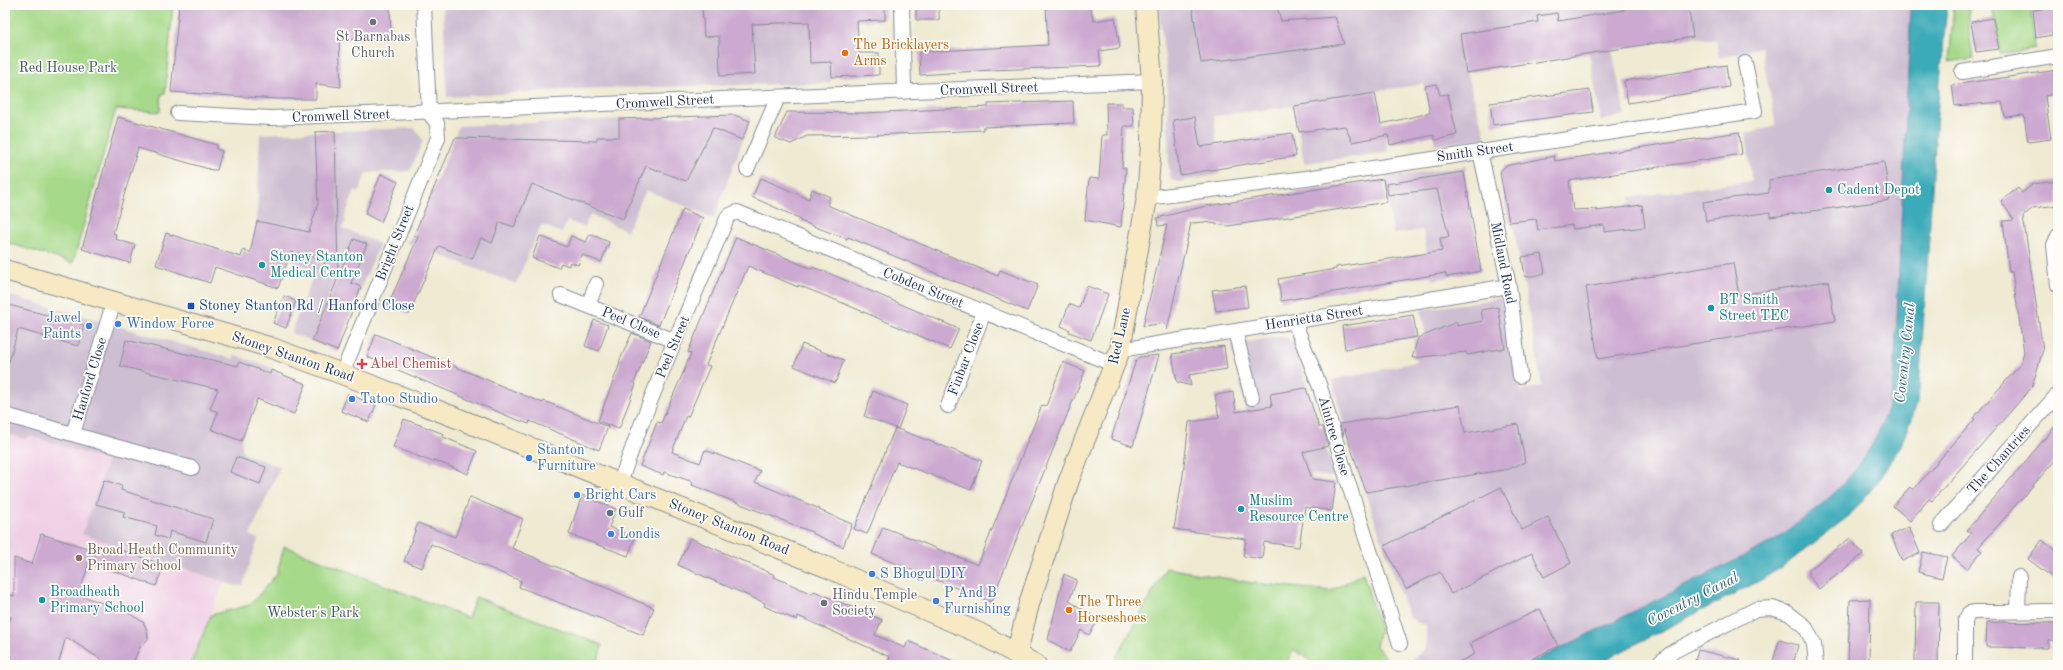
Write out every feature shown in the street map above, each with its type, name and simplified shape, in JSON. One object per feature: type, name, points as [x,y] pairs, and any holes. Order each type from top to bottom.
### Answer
[{"type":"main road","name":"Red Lane","points":[[1026,660],[1029,604],[1069,480],[1118,357],[1147,198],[1152,146],[1152,81],[1146,5]]},
{"type":"main road","name":"Stoney Stanton Road","points":[[5,270],[269,346],[826,567],[980,633],[1026,660]]},
{"type":"street","points":[[424,5],[429,113]]},
{"type":"street","points":[[902,5],[904,92]]},
{"type":"street","points":[[1962,72],[2058,56]]},
{"type":"street","name":"Smith Street","points":[[1147,198],[1306,178],[1755,111],[1745,63]]},
{"type":"street","name":"Cromwell Street","points":[[178,113],[271,118],[429,113],[1152,81]]},
{"type":"street","points":[[747,170],[778,97]]},
{"type":"street","name":"Bright Street","points":[[342,374],[438,138],[437,123],[429,113]]},
{"type":"street","name":"Midland Road","points":[[1480,151],[1509,286],[1520,376]]},
{"type":"street","name":"Cobden Street","points":[[732,214],[737,212],[984,312],[1118,357]]},
{"type":"street","name":"Peel Street","points":[[620,484],[637,435],[675,341],[728,216],[732,214]]},
{"type":"street","points":[[2058,236],[2054,246],[2058,285]]},
{"type":"street","name":"Peel Close","points":[[588,306],[596,284]]},
{"type":"street","name":"Henrietta Street","points":[[1118,357],[1235,331],[1509,286]]},
{"type":"street","name":"Peel Close","points":[[561,295],[675,341]]},
{"type":"street","name":"Hanford Close","points":[[73,434],[114,301]]},
{"type":"street","name":"Finbar Close","points":[[948,406],[984,312]]},
{"type":"street","name":"Aintree Close","points":[[1294,321],[1320,387],[1346,479],[1400,644]]},
{"type":"street","points":[[1235,331],[1252,398]]},
{"type":"street","name":"The Chantries","points":[[1941,525],[2058,394]]},
{"type":"street","name":"Hanford Close","points":[[5,415],[192,468]]},
{"type":"street","points":[[2018,612],[2019,577]]},
{"type":"street","points":[[1657,665],[1674,651],[1756,609],[1772,608],[1788,613],[1805,626],[1814,644],[1816,665]]},
{"type":"street","points":[[1965,661],[1965,621],[1969,613],[2058,611]]},
{"type":"shaded area","points":[[443,5],[885,5],[885,20],[831,23],[832,77],[830,83],[600,88],[447,97]]},
{"type":"shaded area","points":[[1158,5],[1911,5],[1894,381],[1890,402],[1874,444],[1846,481],[1827,501],[1770,543],[1527,665],[1406,665],[1426,648],[1426,625],[1418,623],[1409,617],[1356,467],[1332,380],[1416,362],[1413,339],[1426,337],[1421,310],[1501,298],[1521,391],[1542,386],[1515,235],[1500,172],[1505,166],[1554,156],[1563,201],[1571,197],[1573,210],[1631,204],[1630,197],[1752,181],[1746,133],[1776,126],[1761,47],[1719,58],[1716,40],[1693,37],[1612,50],[1625,115],[1601,121],[1589,53],[1466,72],[1486,138],[1435,145],[1424,84],[1376,91],[1388,152],[1384,153],[1304,163],[1294,106],[1214,116],[1220,174],[1178,182],[1171,179],[1169,171],[1167,72]]},
{"type":"shaded area","points":[[740,114],[751,118],[714,218],[646,190],[627,231],[590,214],[585,227],[567,221],[562,233],[541,225],[516,284],[406,242],[414,235],[459,126]]},
{"type":"shaded area","points":[[414,128],[423,140],[410,171],[366,173],[359,192],[355,190],[344,219],[346,220],[342,228],[380,244],[361,287],[336,278],[312,341],[291,333],[315,271],[293,263],[300,254],[252,243],[257,221],[260,134]]},
{"type":"shaded area","points":[[1466,166],[1465,172],[1481,271],[1432,280],[1423,230],[1393,234],[1386,177]]},
{"type":"shaded area","points":[[5,294],[233,359],[235,355],[273,368],[268,373],[241,441],[243,453],[280,467],[250,535],[258,539],[243,585],[236,586],[82,534],[108,461],[31,436],[23,439],[7,434],[5,430]]},
{"type":"shaded area","points":[[1281,337],[1288,338],[1296,350],[1332,468],[1338,478],[1185,456],[1189,422],[1246,414],[1232,344]]},
{"type":"shaded area","name":"Broad Heath Community Primary School","points":[[5,430],[7,435],[22,439],[31,436],[109,461],[82,534],[224,582],[190,665],[5,665]]},
{"type":"green space","name":"Red House Park","points":[[5,5],[173,5],[165,94],[161,94],[160,112],[116,109],[73,263],[5,242]]},
{"type":"green space","points":[[1954,5],[1971,5],[1969,7],[1969,32],[1973,58],[1949,62]]},
{"type":"green space","points":[[1992,5],[2031,5],[2035,48],[2000,54]]},
{"type":"green space","name":"Webster's Park","points":[[284,546],[468,618],[476,597],[602,645],[597,665],[190,665],[211,615],[250,605],[277,574]]},
{"type":"green space","points":[[1166,568],[1253,583],[1331,591],[1363,573],[1380,630],[1376,646],[1386,658],[1378,665],[1318,665],[1294,650],[1285,665],[1112,665]]},
{"type":"water","name":"Coventry Canal","points":[[1911,5],[1947,5],[1937,115],[1919,390],[1917,404],[1901,445],[1877,483],[1850,515],[1789,562],[1761,580],[1595,665],[1527,665],[1770,543],[1814,511],[1833,494],[1850,476],[1865,456],[1877,434],[1887,409],[1894,381]]},
{"type":"building","points":[[179,5],[390,5],[391,38],[339,40],[341,87],[316,84],[316,99],[277,99],[171,92]]},
{"type":"building","points":[[702,5],[885,5],[885,20],[857,21],[859,53],[879,53],[879,75],[832,77],[831,62],[810,63],[809,22],[752,24],[755,74],[720,76],[719,36],[704,37]]},
{"type":"building","points":[[916,5],[939,5],[939,20],[916,20]]},
{"type":"building","points":[[1089,5],[1094,21],[1115,18],[1120,48],[1099,51],[1101,66],[991,70],[920,75],[919,52],[1048,45],[1046,6]]},
{"type":"building","points":[[1192,5],[1277,5],[1281,21],[1335,17],[1344,44],[1201,63]]},
{"type":"building","points":[[1646,5],[1647,7],[1662,5],[1688,5],[1693,37],[1466,73],[1460,34],[1538,22],[1537,16],[1557,13],[1558,21],[1624,10],[1623,7]]},
{"type":"building","points":[[2058,7],[2058,31],[2052,32],[2052,35],[2036,38],[2033,10]]},
{"type":"building","points":[[1993,18],[1999,49],[1976,52],[1971,22]]},
{"type":"building","points":[[1726,65],[1729,87],[1628,103],[1624,81]]},
{"type":"building","points":[[2058,70],[2058,88],[2055,89],[2055,94],[2045,96],[2051,139],[2028,142],[2024,115],[2005,117],[2002,102],[1955,106],[1952,85]]},
{"type":"building","points":[[1437,84],[1440,95],[1448,94],[1457,135],[1435,140],[1434,135],[1390,145],[1388,135],[1352,142],[1345,126],[1299,132],[1294,106],[1375,93],[1381,124],[1430,113],[1425,86]]},
{"type":"building","points":[[1590,90],[1593,112],[1493,125],[1490,103]]},
{"type":"building","points":[[1073,101],[1074,123],[983,127],[983,130],[873,135],[807,136],[791,144],[775,138],[787,112],[864,113],[988,107],[988,104]]},
{"type":"building","points":[[1106,103],[1122,103],[1122,107],[1133,107],[1134,126],[1124,126],[1122,168],[1126,168],[1121,227],[1085,220],[1089,178],[1099,179],[1102,135],[1107,135]]},
{"type":"building","points":[[734,115],[750,121],[742,140],[713,128],[686,181],[646,166],[623,219],[532,184],[514,227],[500,222],[492,243],[481,238],[472,259],[439,246],[409,314],[388,305],[418,237],[414,235],[455,138],[597,141],[597,137],[619,137],[619,119]]},
{"type":"building","points":[[118,117],[217,145],[216,149],[222,151],[217,170],[212,170],[138,148],[113,233],[116,234],[115,239],[135,245],[130,263],[82,249]]},
{"type":"building","points":[[1195,117],[1200,147],[1292,133],[1296,156],[1180,175],[1173,120]]},
{"type":"building","points":[[335,131],[338,273],[323,267],[326,260],[291,252],[278,288],[215,267],[210,283],[156,265],[166,233],[241,257],[243,250],[250,253],[257,221],[309,232],[318,204],[315,132]]},
{"type":"building","points":[[1739,132],[1742,154],[1569,181],[1573,210],[1596,209],[1597,211],[1642,205],[1645,227],[1604,232],[1604,225],[1573,229],[1572,225],[1538,230],[1536,219],[1509,222],[1500,172],[1505,166],[1554,156],[1555,161]]},
{"type":"building","name":"Cadent Depot","points":[[1884,162],[1890,200],[1770,217],[1770,212],[1706,221],[1703,202],[1769,193],[1769,180]]},
{"type":"building","points":[[1464,172],[1481,271],[1447,277],[1445,273],[1281,301],[1278,279],[1336,269],[1336,267],[1442,251],[1440,238],[1449,237],[1437,189],[1388,195],[1386,184]]},
{"type":"building","points":[[381,174],[398,182],[381,222],[365,214]]},
{"type":"building","points":[[761,178],[809,199],[812,189],[830,197],[827,205],[998,276],[1000,270],[1038,285],[1027,311],[848,237],[847,239],[800,221],[801,219],[752,197]]},
{"type":"building","points":[[1383,179],[1387,202],[1228,226],[1204,222],[1191,223],[1167,330],[1166,323],[1143,326],[1167,225],[1158,226],[1157,218],[1206,206]]},
{"type":"building","points":[[2058,181],[2058,205],[2033,208],[2023,216],[2043,350],[2032,387],[1932,501],[1929,499],[1910,521],[1893,506],[1910,487],[1913,490],[1975,419],[1973,418],[2020,365],[2024,352],[2012,272],[2009,272],[2003,221],[2014,220],[2001,201],[2018,188],[2022,193],[2033,184]]},
{"type":"building","points":[[683,209],[703,218],[659,325],[639,317]]},
{"type":"building","points":[[590,234],[609,242],[601,262],[582,255],[578,265],[570,262],[569,266],[561,263],[559,268],[532,258],[540,236],[567,247],[571,236],[586,242]]},
{"type":"building","points":[[736,237],[812,269],[812,267],[826,272],[959,329],[950,349],[838,301],[798,285],[798,287],[748,266],[706,365],[710,366],[688,417],[686,416],[672,452],[700,463],[705,450],[760,471],[755,482],[852,524],[843,547],[812,532],[692,485],[693,482],[664,472],[663,475],[640,466],[657,422],[661,423],[683,373],[691,353],[688,352]]},
{"type":"building","points":[[354,239],[367,244],[351,283],[361,287],[337,351],[312,341]]},
{"type":"building","points":[[1542,254],[1545,274],[1525,277],[1522,257]]},
{"type":"building","name":"BT Smith Street TEC","points":[[1733,263],[1739,295],[1828,281],[1835,321],[1598,359],[1586,287]]},
{"type":"building","points":[[1087,286],[1108,294],[1091,340],[1069,332],[1070,330],[1061,326],[1069,304],[1079,308]]},
{"type":"building","points":[[1245,286],[1248,307],[1216,311],[1212,290]]},
{"type":"building","points":[[284,296],[296,301],[286,328],[273,323]]},
{"type":"building","points":[[5,304],[84,325],[78,346],[18,329],[9,362],[5,361]]},
{"type":"building","points":[[1498,307],[1505,348],[1467,355],[1466,352],[1412,358],[1418,338],[1457,322],[1457,326],[1483,321],[1481,310]]},
{"type":"building","points":[[1413,315],[1417,337],[1345,349],[1342,326]]},
{"type":"building","points":[[594,320],[608,325],[599,351],[585,346]]},
{"type":"building","points":[[632,333],[651,341],[634,383],[636,384],[619,429],[598,421],[620,363],[619,362]]},
{"type":"building","points":[[376,334],[543,403],[544,401],[608,427],[599,450],[530,421],[529,424],[510,417],[367,357]]},
{"type":"building","points":[[126,340],[238,366],[239,362],[270,374],[271,370],[306,384],[294,414],[257,399],[241,441],[211,429],[218,412],[210,409],[218,389],[120,366]]},
{"type":"building","points":[[802,344],[844,360],[835,383],[794,366]]},
{"type":"building","points":[[1224,346],[1227,369],[1189,375],[1191,386],[1177,382],[1172,354]]},
{"type":"building","points":[[1159,355],[1133,446],[1111,439],[1136,360],[1139,357]]},
{"type":"building","points":[[1063,362],[1085,371],[991,602],[872,554],[883,527],[978,565],[1042,405],[1046,406]]},
{"type":"building","points":[[1306,388],[1319,427],[1323,427],[1328,446],[1303,452],[1312,479],[1336,482],[1332,511],[1305,507],[1299,547],[1264,542],[1262,559],[1243,556],[1246,539],[1174,529],[1183,475],[1189,422],[1219,418],[1215,395],[1233,392],[1236,412],[1272,406],[1270,394]]},
{"type":"building","points":[[873,391],[907,405],[898,429],[864,416]]},
{"type":"building","points":[[348,394],[376,405],[369,422],[341,411]]},
{"type":"building","points":[[1460,405],[1465,433],[1518,424],[1525,462],[1509,469],[1366,492],[1344,428],[1343,436],[1340,424]]},
{"type":"building","points":[[404,419],[444,434],[443,437],[477,451],[468,474],[434,460],[433,462],[393,447]]},
{"type":"building","points":[[2058,423],[2058,457],[1978,548],[1982,551],[1967,569],[1952,556],[1971,534],[1967,530]]},
{"type":"building","points":[[895,428],[982,461],[971,490],[897,462],[867,534],[854,529]]},
{"type":"building","points":[[236,457],[266,467],[260,484],[230,472]]},
{"type":"building","points":[[104,480],[122,486],[121,490],[213,519],[206,542],[170,531],[168,539],[155,535],[157,526],[123,517],[125,512],[96,504]]},
{"type":"building","points":[[1501,487],[1522,530],[1548,517],[1571,563],[1544,577],[1532,553],[1451,594],[1440,572],[1406,589],[1384,546]]},
{"type":"building","points":[[582,495],[616,509],[609,527],[635,537],[628,556],[569,534]]},
{"type":"building","points":[[470,497],[523,519],[512,548],[654,608],[643,635],[519,587],[521,581],[431,544],[422,568],[404,561],[418,523],[455,537]]},
{"type":"building","points":[[1909,527],[1920,553],[1902,561],[1891,535]]},
{"type":"building","name":"Broadheath Primary School","points":[[41,534],[110,555],[112,547],[164,565],[156,586],[89,562],[79,595],[125,611],[143,622],[147,630],[148,639],[140,647],[132,665],[110,665],[66,637],[58,665],[5,665],[5,651],[10,636],[5,635],[11,617],[7,615],[6,594],[14,596],[14,558],[32,564]]},
{"type":"building","points":[[690,538],[775,575],[774,577],[812,594],[814,591],[882,620],[875,635],[905,648],[908,641],[962,665],[887,665],[890,657],[798,616],[797,620],[779,613],[764,606],[765,603],[678,565]]},
{"type":"building","points":[[1850,538],[1863,554],[1819,589],[1809,576],[1809,570]]},
{"type":"building","points":[[2042,540],[2058,552],[2058,571],[2053,578],[2028,559]]},
{"type":"building","points":[[1923,552],[1947,557],[1942,578],[1918,572]]},
{"type":"building","name":"The Three Horseshoes","points":[[1064,574],[1077,580],[1069,601],[1099,619],[1089,635],[1081,630],[1070,652],[1048,640]]},
{"type":"building","points":[[1870,599],[1869,662],[1848,661],[1850,600]]},
{"type":"building","points":[[1916,602],[1939,602],[1938,663],[1915,663]]},
{"type":"building","points":[[1540,609],[1558,646],[1519,665],[1453,665],[1475,654],[1470,643]]},
{"type":"building","points":[[1987,622],[2058,623],[2058,641],[2048,640],[2048,648],[1986,647]]},
{"type":"building","points":[[1779,640],[1798,645],[1793,665],[1772,665]]},
{"type":"building","points":[[1698,650],[1740,660],[1740,665],[1694,665]]},
{"type":"place","name":"St Barnabas Church","points":[[373,22]]},
{"type":"place","name":"The Bricklayers Arms","points":[[845,53]]},
{"type":"place","name":"Cadent Depot","points":[[1829,190]]},
{"type":"place","name":"Stoney Stanton Medical Centre","points":[[262,265]]},
{"type":"place","name":"Stoney Stanton Rd / Hanford Close","points":[[191,306]]},
{"type":"place","name":"BT Smith Street TEC","points":[[1711,308]]},
{"type":"place","name":"Window Force","points":[[118,324]]},
{"type":"place","name":"Jawel Paints","points":[[89,326]]},
{"type":"place","name":"Abel Chemist","points":[[362,364]]},
{"type":"place","name":"Tatoo Studio","points":[[352,399]]},
{"type":"place","name":"Stanton Furniture","points":[[529,458]]},
{"type":"place","name":"Bright Cars","points":[[577,495]]},
{"type":"place","name":"Muslim Resource Centre","points":[[1241,509]]},
{"type":"place","name":"Gulf","points":[[610,513]]},
{"type":"place","name":"Londis","points":[[611,534]]},
{"type":"place","name":"Broad Heath Community Primary School","points":[[79,558]]},
{"type":"place","name":"S Bhogul DIY","points":[[872,574]]},
{"type":"place","name":"Broadheath Primary School","points":[[42,600]]},
{"type":"place","name":"P And B Furnishing","points":[[936,601]]},
{"type":"place","name":"Hindu Temple Society","points":[[824,603]]},
{"type":"place","name":"The Three Horseshoes","points":[[1069,610]]}]
